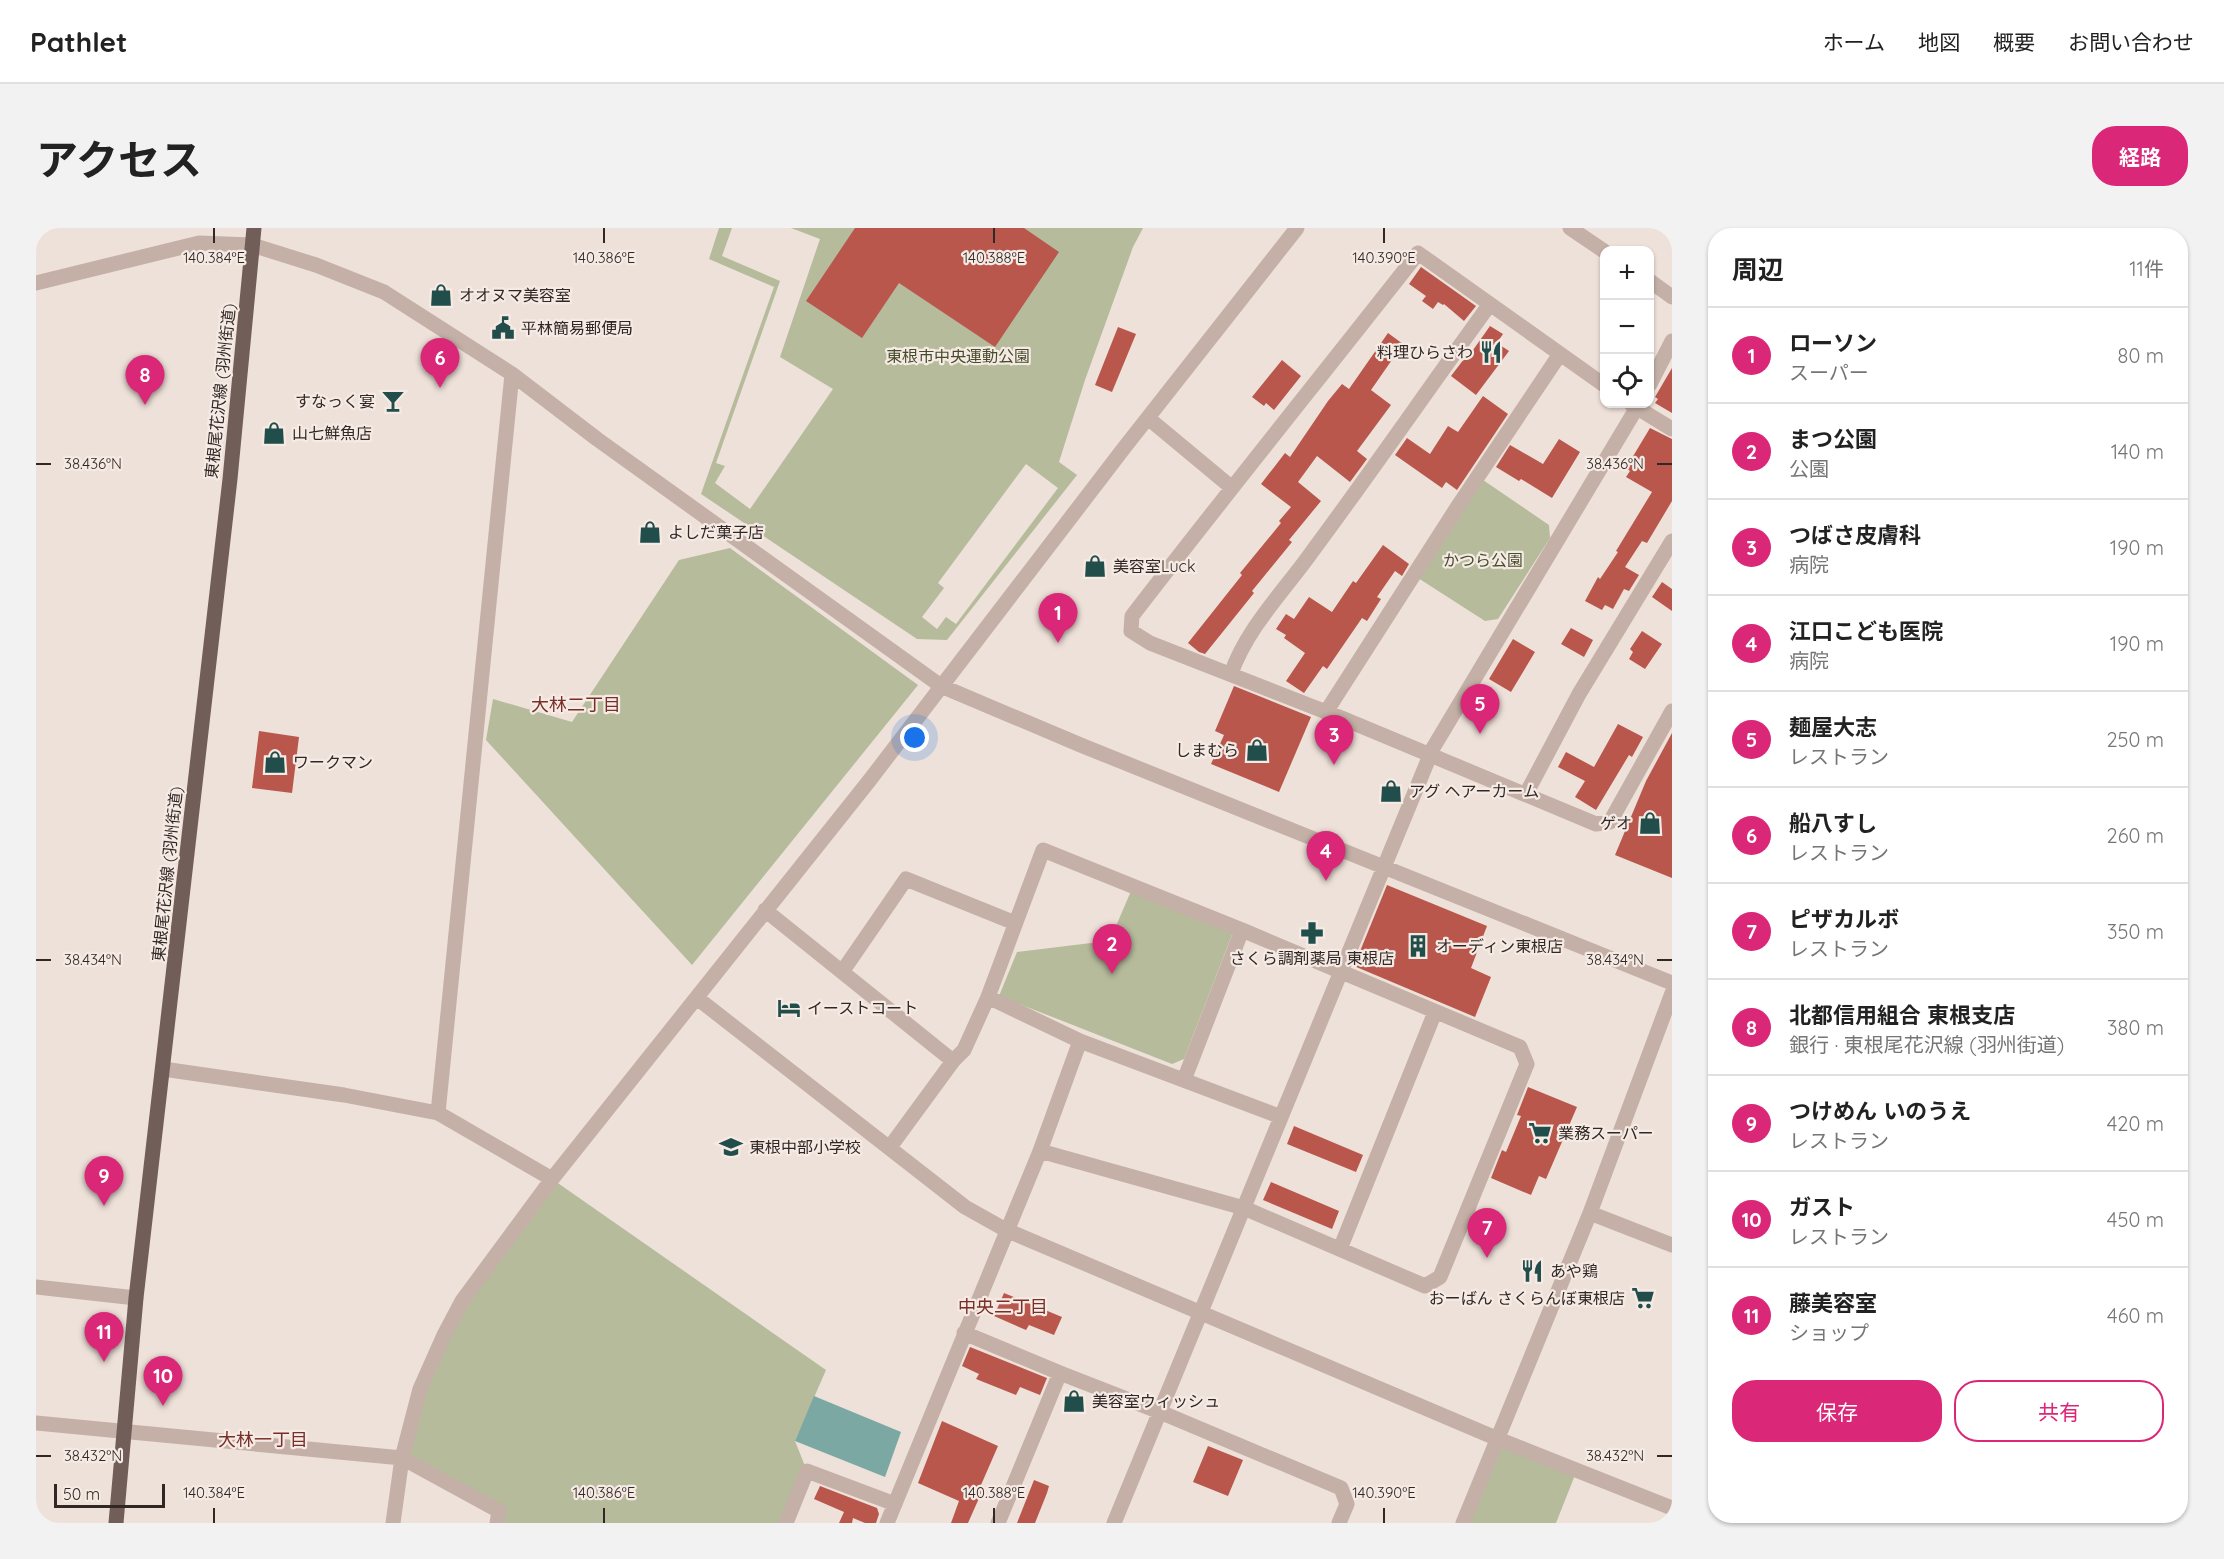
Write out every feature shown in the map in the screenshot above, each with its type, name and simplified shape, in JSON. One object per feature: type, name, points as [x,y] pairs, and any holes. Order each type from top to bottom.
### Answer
[{"type":"main road","name":"東根尾花沢線 (羽州街道)","points":[[116,1523],[136,1298],[230,479],[254,228]]},
{"type":"street","points":[[393,1523],[402,1458],[420,1389],[462,1300],[552,1179],[869,781],[1148,418],[1298,228]]},
{"type":"street","points":[[1570,228],[1600,248]]},
{"type":"street","points":[[36,283],[199,243],[252,245],[316,265],[384,292],[512,374],[597,439],[941,686],[1083,746],[1384,865],[1672,983]]},
{"type":"street","points":[[1600,382],[1418,253],[1339,355],[1231,487],[1132,616],[1131,631],[1149,643],[1326,712],[1596,824],[1610,822],[1672,711]]},
{"type":"street","points":[[1654,284],[1672,297]]},
{"type":"street","points":[[1231,674],[1234,663],[1258,623],[1315,549],[1490,304]]},
{"type":"street","points":[[1654,376],[1672,341]]},
{"type":"street","points":[[1326,712],[1458,506],[1560,354]]},
{"type":"street","points":[[438,1113],[512,374]]},
{"type":"street","points":[[1114,1523],[1429,756],[1634,408]]},
{"type":"street","points":[[1640,408],[1672,429]]},
{"type":"street","points":[[1148,418],[1231,487]]},
{"type":"street","points":[[1526,794],[1579,694],[1672,541]]},
{"type":"street","points":[[890,1147],[953,1060],[964,1050],[988,997],[1043,850],[1242,930],[1520,1047],[1527,1064],[1440,1277],[1425,1286],[1244,1208],[1040,1150]]},
{"type":"street","points":[[842,972],[906,879],[1015,923]]},
{"type":"street","points":[[765,909],[953,1060]]},
{"type":"street","points":[[1184,1080],[1242,930]]},
{"type":"street","points":[[1463,1523],[1590,1213],[1672,993]]},
{"type":"street","points":[[988,997],[1080,1041],[1281,1117]]},
{"type":"street","points":[[697,998],[965,1207],[1006,1230],[1498,1439],[1672,1508]]},
{"type":"street","points":[[1340,1249],[1436,1012]]},
{"type":"street","points":[[887,1523],[1040,1150],[1080,1041]]},
{"type":"street","points":[[163,1070],[344,1095],[438,1113],[552,1179]]},
{"type":"street","points":[[1590,1213],[1672,1245]]},
{"type":"street","points":[[36,1287],[136,1298]]},
{"type":"street","points":[[964,1333],[1341,1488],[1347,1504],[1339,1523]]},
{"type":"street","points":[[998,1523],[1060,1374]]},
{"type":"street","points":[[36,1423],[402,1458],[499,1511],[497,1523]]},
{"type":"street","points":[[786,1523],[807,1471],[895,1504]]},
{"type":"green space","name":"東根市中央運動公園","points":[[719,228],[732,228],[722,256],[780,281],[716,463],[725,466],[715,483],[750,509],[833,389],[780,357],[820,239],[791,228],[1143,228],[1133,247],[1085,380],[1059,462],[1077,475],[947,640],[917,639],[701,494],[774,287],[709,259]],"holes":[[[1026,464],[1058,488],[956,624],[946,617],[937,629],[922,617],[944,588],[938,583]]]},
{"type":"green space","name":"かつら公園","points":[[1483,480],[1549,525],[1550,538],[1498,619],[1485,621],[1418,578]]},
{"type":"green space","points":[[730,548],[918,685],[692,965],[486,740],[493,699],[572,722],[679,560]]},
{"type":"green space","points":[[1131,891],[1233,932],[1184,1059],[1172,1064],[999,996],[1017,952],[1091,943],[1107,947]]},
{"type":"green space","points":[[552,1179],[826,1370],[795,1441],[807,1471],[786,1523],[497,1523],[499,1511],[402,1458],[444,1335]]},
{"type":"green space","points":[[1498,1439],[1577,1470],[1556,1523],[1463,1523]]},
{"type":"water","points":[[814,1396],[901,1432],[885,1477],[795,1441]]},
{"type":"building","points":[[855,228],[1024,228],[1059,252],[995,347],[899,283],[862,338],[806,301]]},
{"type":"building","points":[[1421,267],[1476,306],[1464,321],[1444,304],[1438,302],[1433,309],[1422,301],[1426,296],[1409,284]]},
{"type":"building","points":[[1490,326],[1503,334],[1497,343],[1509,351],[1476,395],[1451,376],[1464,359],[1466,360]]},
{"type":"building","points":[[1118,327],[1136,334],[1112,392],[1095,385]]},
{"type":"building","points":[[1388,333],[1403,344],[1371,390],[1391,405],[1357,451],[1367,459],[1350,482],[1317,456],[1298,482],[1321,501],[1289,540],[1292,542],[1252,591],[1254,593],[1205,654],[1199,652],[1188,643],[1242,575],[1240,573],[1281,523],[1279,521],[1291,507],[1261,484],[1285,453],[1290,457],[1342,384],[1349,389]]},
{"type":"building","points":[[1282,360],[1301,376],[1274,410],[1266,403],[1264,406],[1252,397]]},
{"type":"building","points":[[1672,368],[1672,413],[1655,403],[1658,399],[1655,397]]},
{"type":"building","points":[[1483,396],[1508,414],[1457,490],[1446,482],[1442,488],[1395,455],[1407,438],[1430,454],[1448,426],[1458,432]]},
{"type":"building","points":[[1650,428],[1672,439],[1672,501],[1647,543],[1642,541],[1625,567],[1639,575],[1629,591],[1624,589],[1613,609],[1605,605],[1602,610],[1585,601],[1598,577],[1600,579],[1618,552],[1616,551],[1652,492],[1626,477],[1630,471],[1626,468]]},
{"type":"building","points":[[1559,439],[1580,452],[1552,498],[1496,467],[1510,445],[1543,464]]},
{"type":"building","points":[[1383,545],[1409,564],[1402,576],[1395,571],[1377,597],[1381,599],[1367,621],[1362,618],[1327,669],[1323,666],[1304,693],[1286,681],[1305,653],[1284,638],[1286,635],[1276,629],[1286,614],[1294,619],[1309,597],[1332,612],[1353,581],[1356,583]]},
{"type":"building","points":[[1662,582],[1672,589],[1672,611],[1652,597]]},
{"type":"building","points":[[1571,628],[1593,640],[1584,657],[1561,644]]},
{"type":"building","points":[[1642,631],[1662,644],[1645,669],[1629,659],[1633,652],[1630,649]]},
{"type":"building","points":[[1513,639],[1535,652],[1511,692],[1489,679]]},
{"type":"building","name":"しまむら","points":[[1234,686],[1311,717],[1279,792],[1211,764],[1224,735],[1215,731]]},
{"type":"building","points":[[1618,724],[1643,737],[1632,757],[1629,755],[1596,810],[1575,797],[1585,781],[1558,767],[1566,752],[1594,767]]},
{"type":"building","name":"ワークマン","points":[[259,731],[299,737],[292,793],[252,788]]},
{"type":"building","name":"ゲオ","points":[[1672,733],[1672,878],[1615,855],[1646,781]]},
{"type":"building","name":"オーディン東根店","points":[[1387,885],[1487,926],[1471,968],[1491,977],[1475,1017],[1354,966]]},
{"type":"building","name":"業務スーパー","points":[[1528,1087],[1577,1107],[1546,1179],[1539,1176],[1531,1195],[1491,1178],[1502,1150],[1506,1152],[1521,1116],[1517,1115]]},
{"type":"building","points":[[1294,1126],[1363,1155],[1356,1172],[1287,1144]]},
{"type":"building","points":[[1271,1182],[1339,1211],[1332,1229],[1263,1200]]},
{"type":"building","points":[[1004,1293],[1062,1317],[1054,1335],[1029,1325],[1026,1330],[994,1316]]},
{"type":"building","points":[[970,1347],[1047,1378],[1040,1395],[1020,1387],[1016,1395],[976,1379],[979,1374],[962,1366]]},
{"type":"building","points":[[942,1421],[998,1446],[981,1485],[984,1487],[968,1523],[951,1523],[959,1501],[918,1483]]},
{"type":"building","points":[[1208,1446],[1243,1460],[1228,1496],[1193,1482]]},
{"type":"building","points":[[1034,1480],[1049,1486],[1047,1493],[1035,1523],[1017,1523]]},
{"type":"building","points":[[820,1486],[877,1508],[879,1514],[876,1523],[865,1523],[853,1518],[852,1523],[839,1523],[844,1512],[814,1499]]},
{"type":"place","name":"オオヌマ美容室","points":[[441,295]]},
{"type":"place","name":"平林簡易郵便局","points":[[503,328]]},
{"type":"place","name":"料理ひらさわ","points":[[1491,352]]},
{"type":"place","name":"船八すし","points":[[440,388]]},
{"type":"place","name":"すなっく宴","points":[[393,401]]},
{"type":"place","name":"北都信用組合 東根支店","points":[[145,405]]},
{"type":"place","name":"山七鮮魚店","points":[[274,433]]},
{"type":"place","name":"よしだ菓子店","points":[[650,532]]},
{"type":"place","name":"美容室Luck","points":[[1095,566]]},
{"type":"place","name":"ローソン","points":[[1058,643]]},
{"type":"place","name":"麺屋大志","points":[[1480,734]]},
{"type":"place","name":"しまむら","points":[[1257,750]]},
{"type":"place","name":"ワークマン","points":[[275,762]]},
{"type":"place","name":"つばさ皮膚科","points":[[1334,765]]},
{"type":"place","name":"アグ ヘアーカーム","points":[[1391,791]]},
{"type":"place","name":"ゲオ","points":[[1650,823]]},
{"type":"place","name":"江口こども医院","points":[[1326,881]]},
{"type":"place","name":"さくら調剤薬局 東根店","points":[[1312,933]]},
{"type":"place","name":"オーディン東根店","points":[[1418,946]]},
{"type":"place","name":"まつ公園","points":[[1112,974]]},
{"type":"place","name":"イーストコート","points":[[789,1008]]},
{"type":"place","name":"業務スーパー","points":[[1540,1133]]},
{"type":"place","name":"東根中部小学校","points":[[731,1147]]},
{"type":"place","name":"つけめん いのうえ","points":[[104,1206]]},
{"type":"place","name":"ピザカルボ","points":[[1487,1258]]},
{"type":"place","name":"あや鶏","points":[[1532,1271]]},
{"type":"place","name":"おーばん さくらんぼ東根店","points":[[1643,1298]]},
{"type":"place","name":"藤美容室","points":[[104,1362]]},
{"type":"place","name":"美容室ウィッシュ","points":[[1074,1401]]},
{"type":"place","name":"ガスト","points":[[163,1406]]},
{"type":"district","name":"大林二丁目","points":[[576,704]]},
{"type":"district","name":"中央二丁目","points":[[1003,1306]]},
{"type":"district","name":"大林一丁目","points":[[263,1439]]}]
